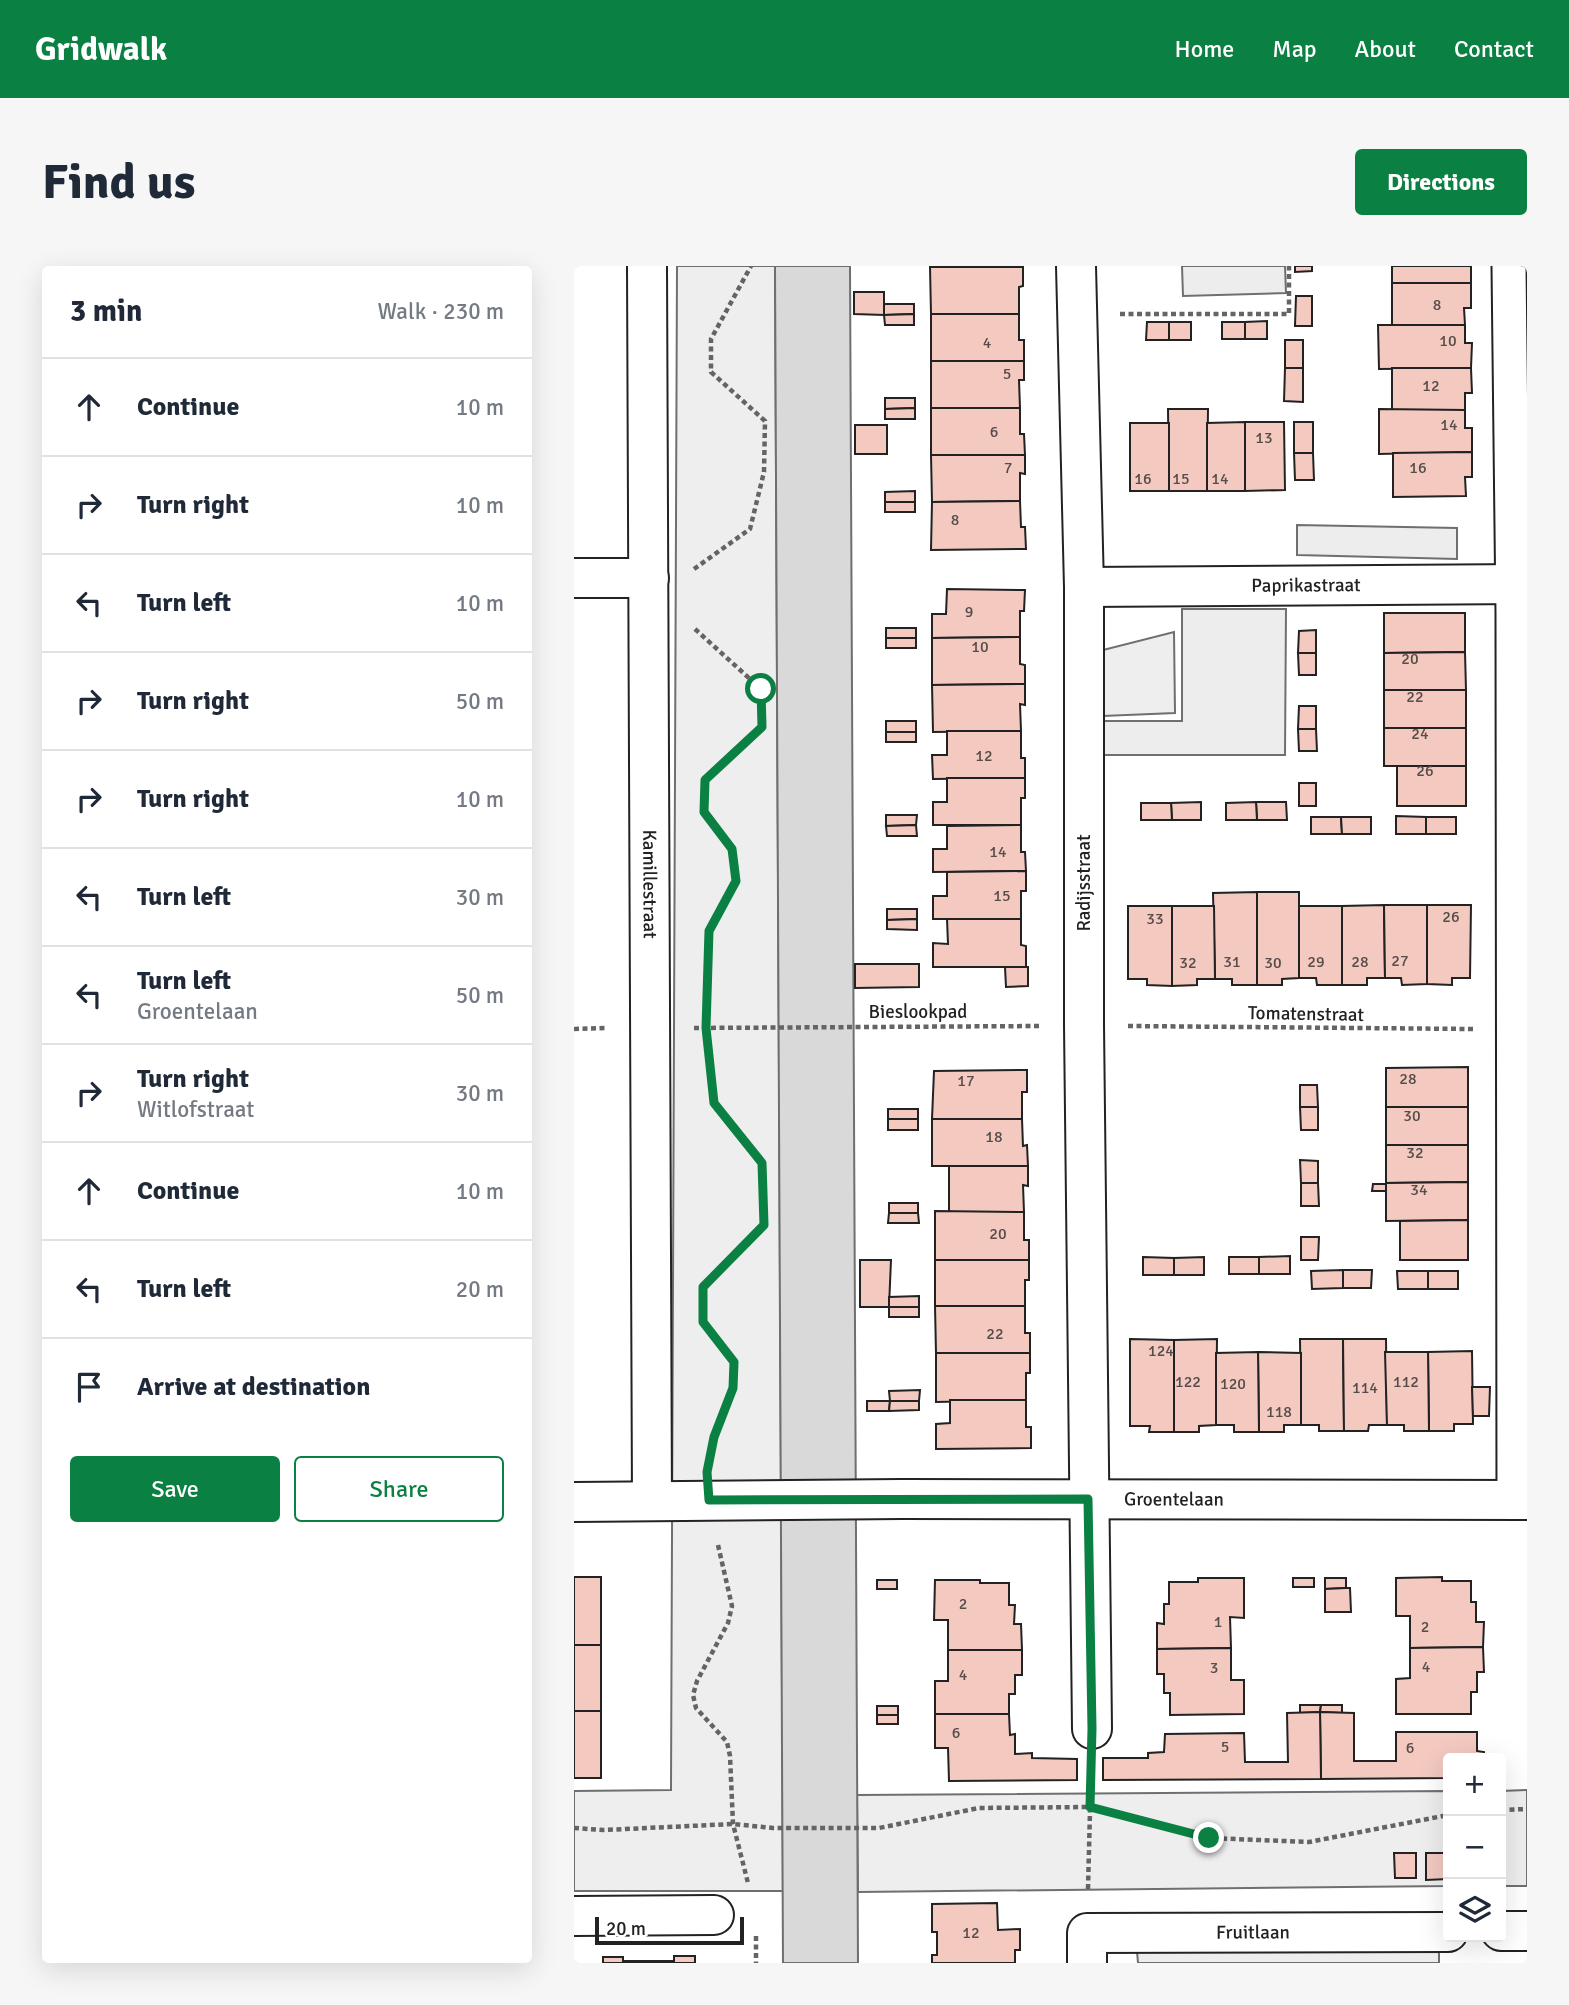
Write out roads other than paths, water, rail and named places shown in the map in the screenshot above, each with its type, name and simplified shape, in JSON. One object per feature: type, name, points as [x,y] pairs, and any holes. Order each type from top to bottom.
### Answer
[{"type":"street","name":"Kamillestraat","points":[[648,266],[667,577],[652,1500]]},
{"type":"street","name":"Radijsstraat","points":[[1076,266],[1084,587],[1084,1026],[1092,1729]]},
{"type":"street","points":[[1509,266],[1520,584],[1513,1030],[1520,1499]]},
{"type":"street","points":[[574,578],[667,577]]},
{"type":"street","name":"Paprikastraat","points":[[1084,587],[1520,584]]},
{"type":"street","name":"Groentelaan","points":[[574,1502],[1520,1499]]},
{"type":"street","points":[[574,1916],[715,1915]]},
{"type":"street","points":[[1506,1931],[1527,1931]]},
{"type":"street","name":"Fruitlaan","points":[[1087,1948],[1443,1932]]}]
